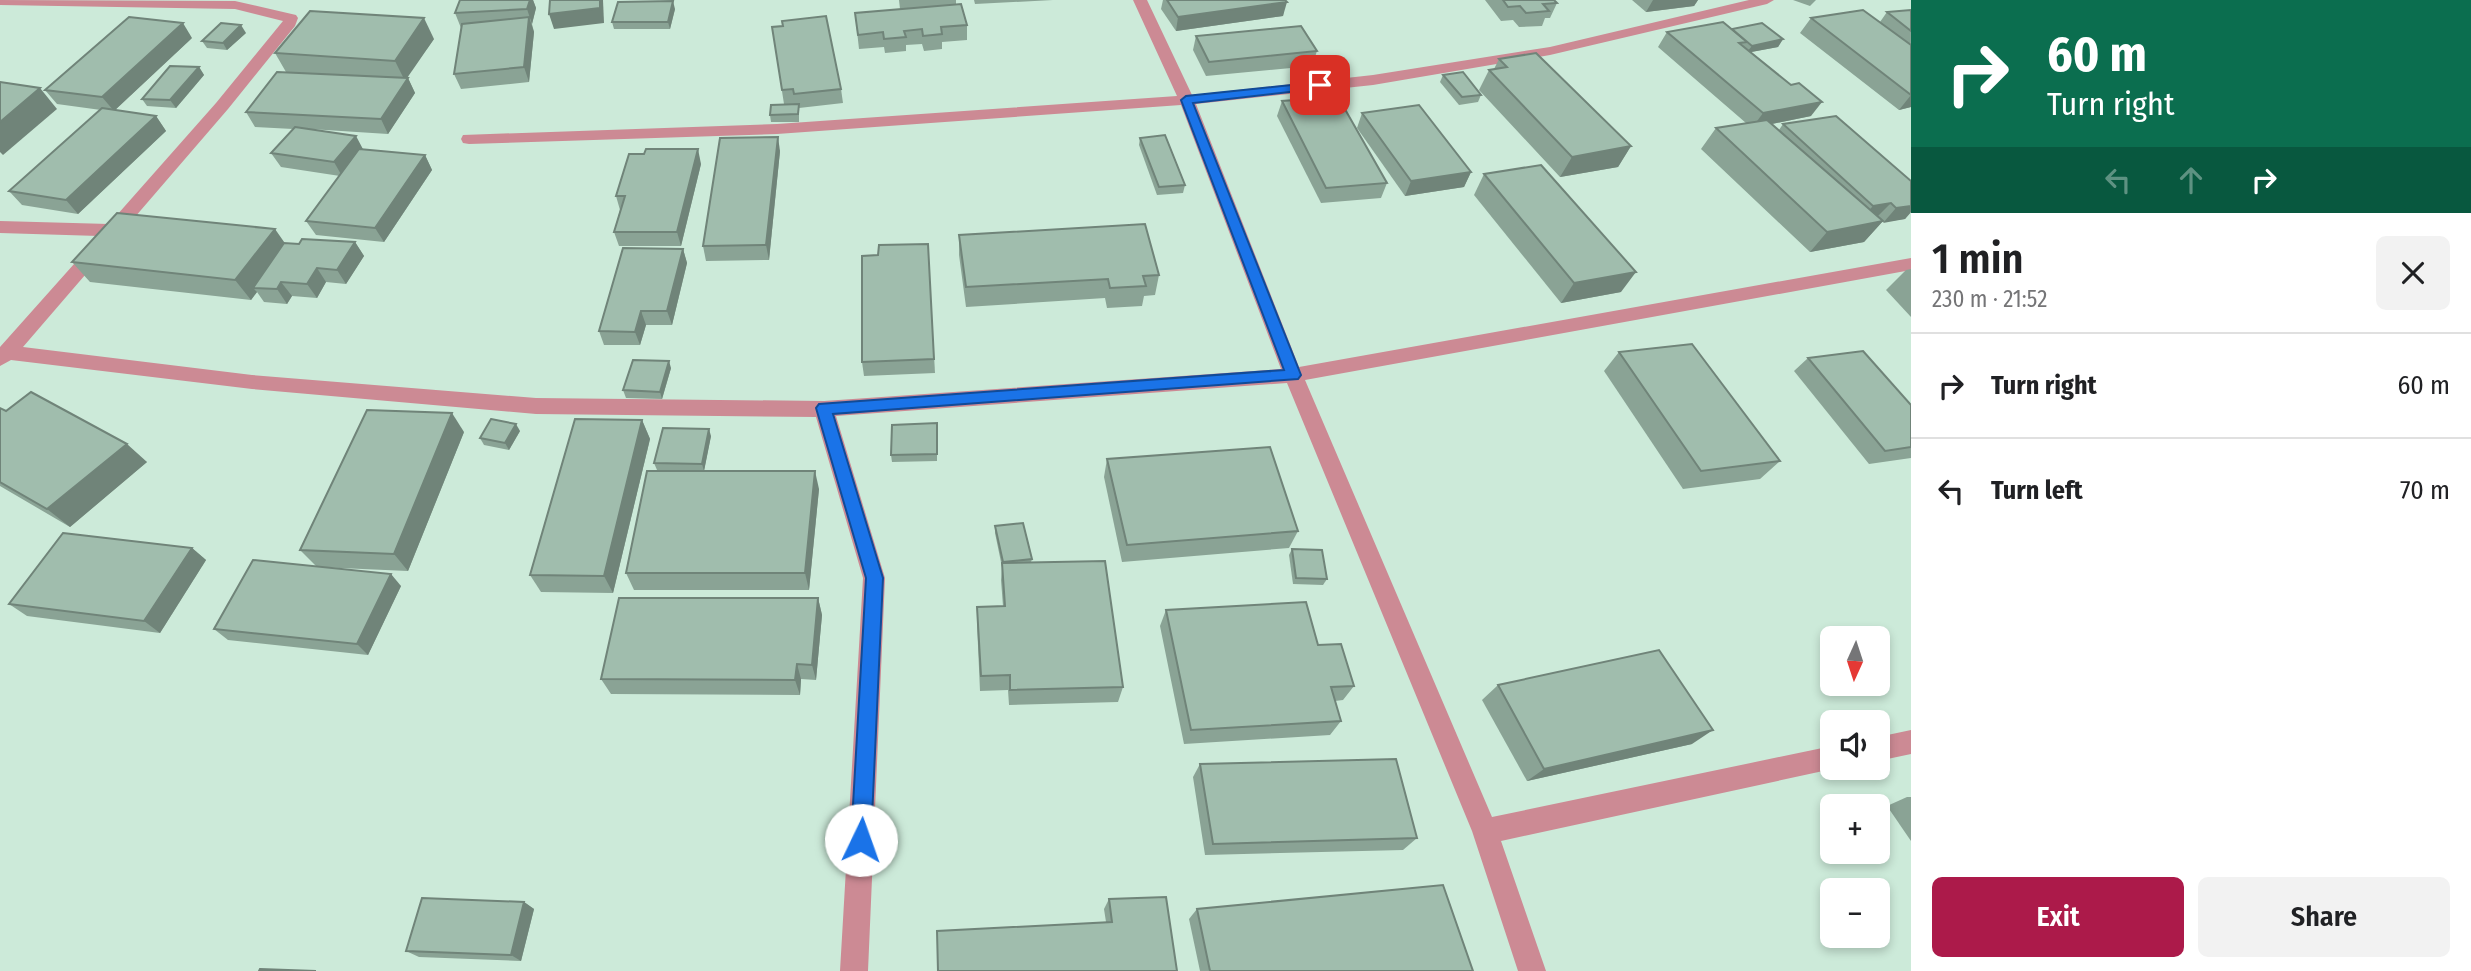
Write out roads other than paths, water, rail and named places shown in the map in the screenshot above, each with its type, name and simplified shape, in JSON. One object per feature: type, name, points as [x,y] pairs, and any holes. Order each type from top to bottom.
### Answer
[{"type":"street","points":[[1140,0],[1186,100],[1293,375],[1485,831],[1532,971]]},
{"type":"street","points":[[469,139],[777,129],[1186,100],[1373,80],[1550,51],[1767,0]]},
{"type":"street","points":[[0,1],[235,5],[291,18],[290,23],[222,106],[3,357]]},
{"type":"street","points":[[0,227],[113,230]]},
{"type":"street","points":[[3,357],[536,406],[824,408],[1293,375],[1911,264]]},
{"type":"street","points":[[824,408],[874,578],[854,971]]},
{"type":"street","points":[[1890,746],[1911,742]]},
{"type":"street","points":[[1485,831],[1820,761]]}]
